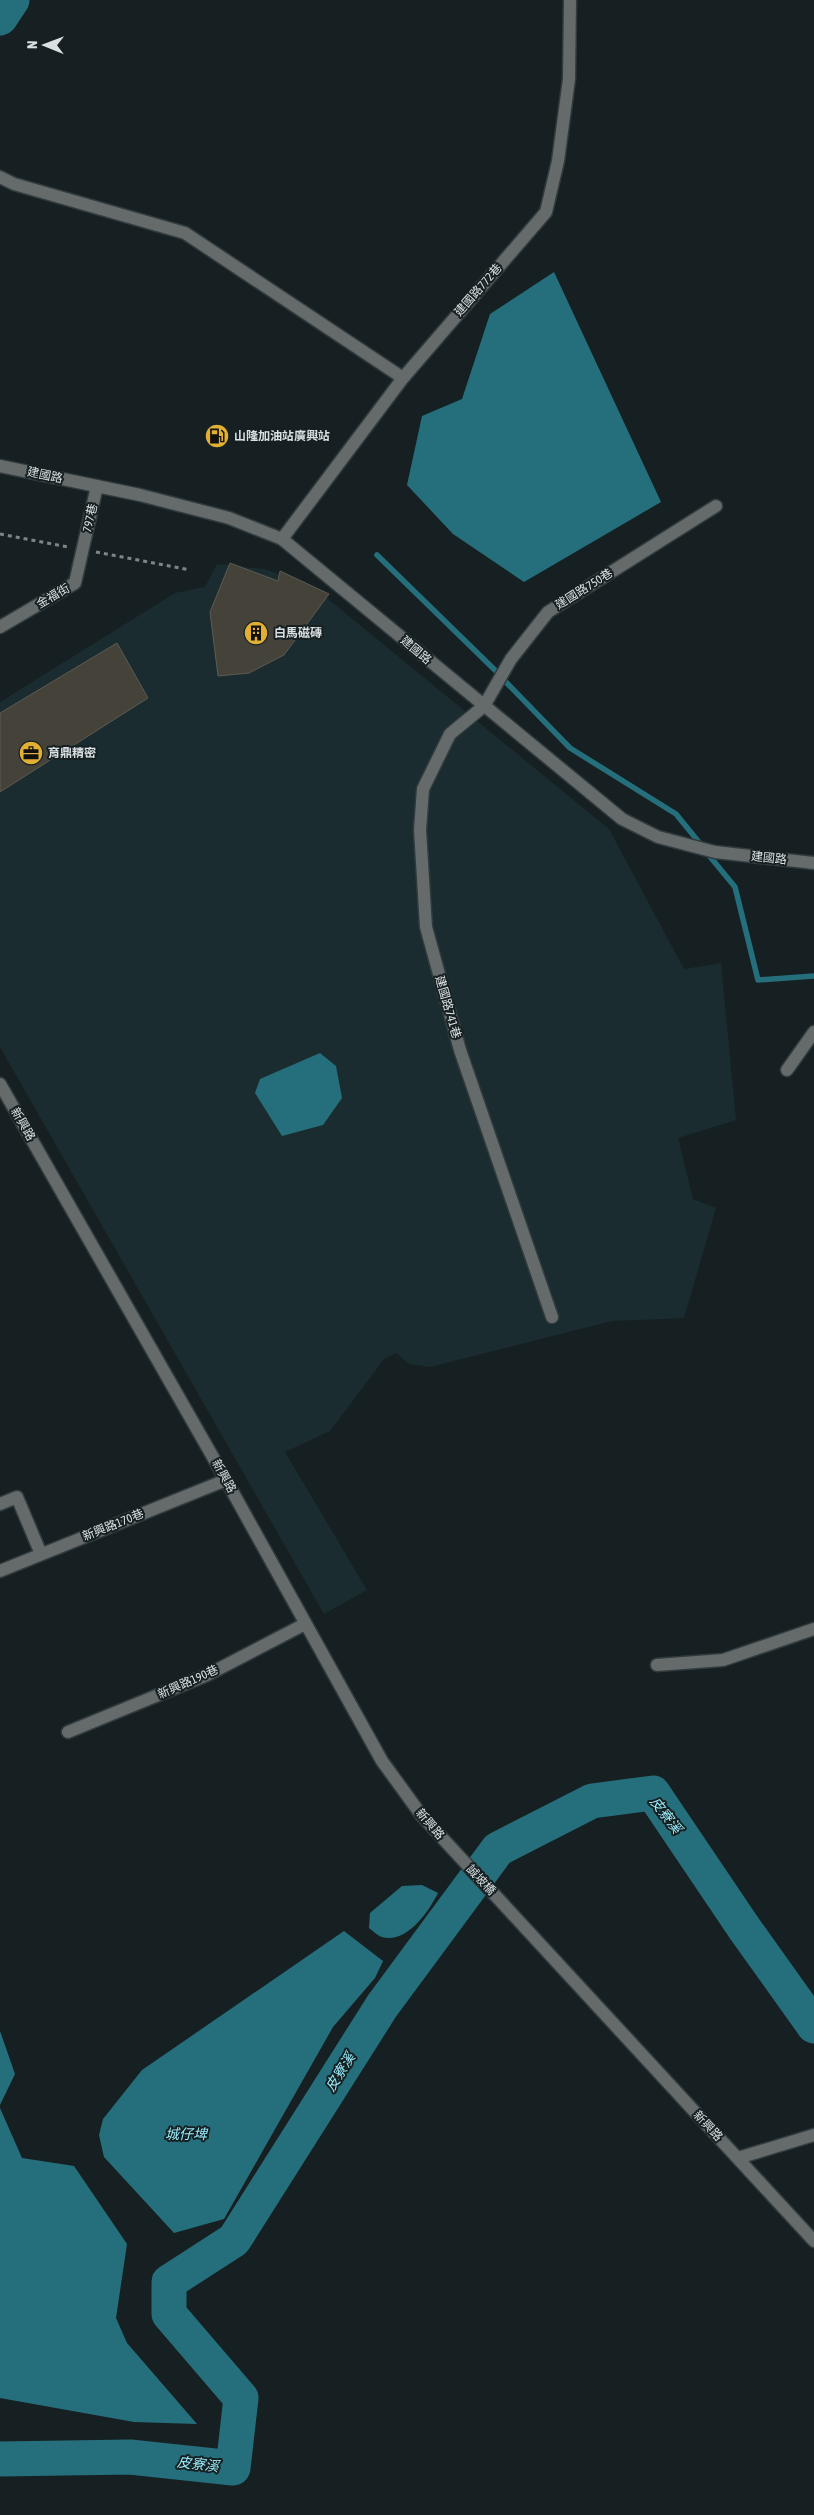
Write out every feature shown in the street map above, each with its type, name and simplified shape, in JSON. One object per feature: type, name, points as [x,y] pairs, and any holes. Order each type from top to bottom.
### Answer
[{"type":"street","name":"建國路772巷","points":[[282,539],[403,378],[546,212],[558,161],[569,79],[570,0]]},
{"type":"street","points":[[0,178],[14,184],[185,233],[403,378]]},
{"type":"street","name":"建國路","points":[[0,466],[97,486],[229,518],[282,539],[622,819],[658,837],[715,852],[814,863]]},
{"type":"street","name":"797巷","points":[[83,549],[97,486]]},
{"type":"street","name":"建國路750巷","points":[[484,706],[511,659],[548,612],[716,506]]},
{"type":"street","name":"金福街","points":[[0,627],[75,584],[83,549]]},
{"type":"street","name":"建國路741巷","points":[[484,706],[450,734],[423,789],[420,830],[426,927],[460,1050],[552,1317]]},
{"type":"street","points":[[786,1070],[814,1032]]},
{"type":"street","name":"新興路","points":[[0,1084],[226,1480],[382,1761],[422,1816],[461,1858]]},
{"type":"street","name":"新興路170巷","points":[[0,1571],[226,1480]]},
{"type":"street","points":[[0,1504],[17,1498],[41,1554]]},
{"type":"street","name":"新興路190巷","points":[[68,1732],[207,1675],[305,1624]]},
{"type":"street","points":[[656,1665],[723,1660],[814,1629]]},
{"type":"street","name":"誠坡橋","points":[[461,1858],[500,1901]]},
{"type":"street","name":"新興路","points":[[500,1901],[814,2241]]},
{"type":"street","points":[[738,2158],[814,2135]]},
{"type":"path","points":[[0,534],[190,570]]},
{"type":"shaded area","points":[[217,564],[264,569],[311,585],[609,829],[684,969],[721,963],[736,1120],[678,1138],[693,1199],[716,1208],[684,1318],[612,1321],[430,1367],[409,1364],[396,1353],[384,1359],[330,1431],[285,1452],[367,1590],[324,1614],[0,1047],[0,702],[175,593],[205,587]]},
{"type":"water","points":[[554,272],[661,502],[524,582],[453,534],[407,485],[422,416],[462,399],[490,314]]},
{"type":"water","points":[[320,1053],[336,1066],[342,1098],[323,1125],[282,1136],[255,1093],[260,1079]]},
{"type":"water","points":[[422,1885],[438,1893],[423,1917],[408,1931],[400,1936],[391,1938],[377,1935],[369,1928],[370,1913],[402,1886]]},
{"type":"water","name":"城仔埤","points":[[344,1931],[383,1961],[375,1978],[333,2027],[224,2219],[174,2233],[104,2157],[99,2135],[103,2119],[142,2070]]},
{"type":"water","points":[[0,2031],[15,2074],[0,2105]]},
{"type":"water","points":[[0,2108],[22,2158],[74,2166],[127,2244],[116,2318],[127,2343],[197,2424],[134,2422],[0,2398]]},
{"type":"building","name":"白馬磁磚","points":[[230,563],[278,581],[280,571],[329,594],[284,655],[249,673],[218,676],[210,612]]},
{"type":"building","name":"育鼎精密","points":[[117,643],[148,698],[0,792],[0,713]]},
{"type":"waterway","points":[[0,18],[12,0]]},
{"type":"waterway","points":[[377,555],[500,675]]},
{"type":"waterway","points":[[502,678],[570,748],[676,814],[702,846]]},
{"type":"waterway","points":[[707,853],[735,887],[758,980],[814,976]]},
{"type":"waterway","name":"皮寮溪","points":[[0,2459],[130,2457],[233,2468],[241,2398],[169,2314],[169,2282],[234,2240],[382,2006],[498,1849],[592,1801],[653,1793],[744,1928],[814,2026]]},
{"type":"place","name":"山隆加油站廣興站","points":[[217,436]]},
{"type":"place","name":"白馬磁磚","points":[[256,633]]},
{"type":"place","name":"育鼎精密","points":[[31,753]]}]
